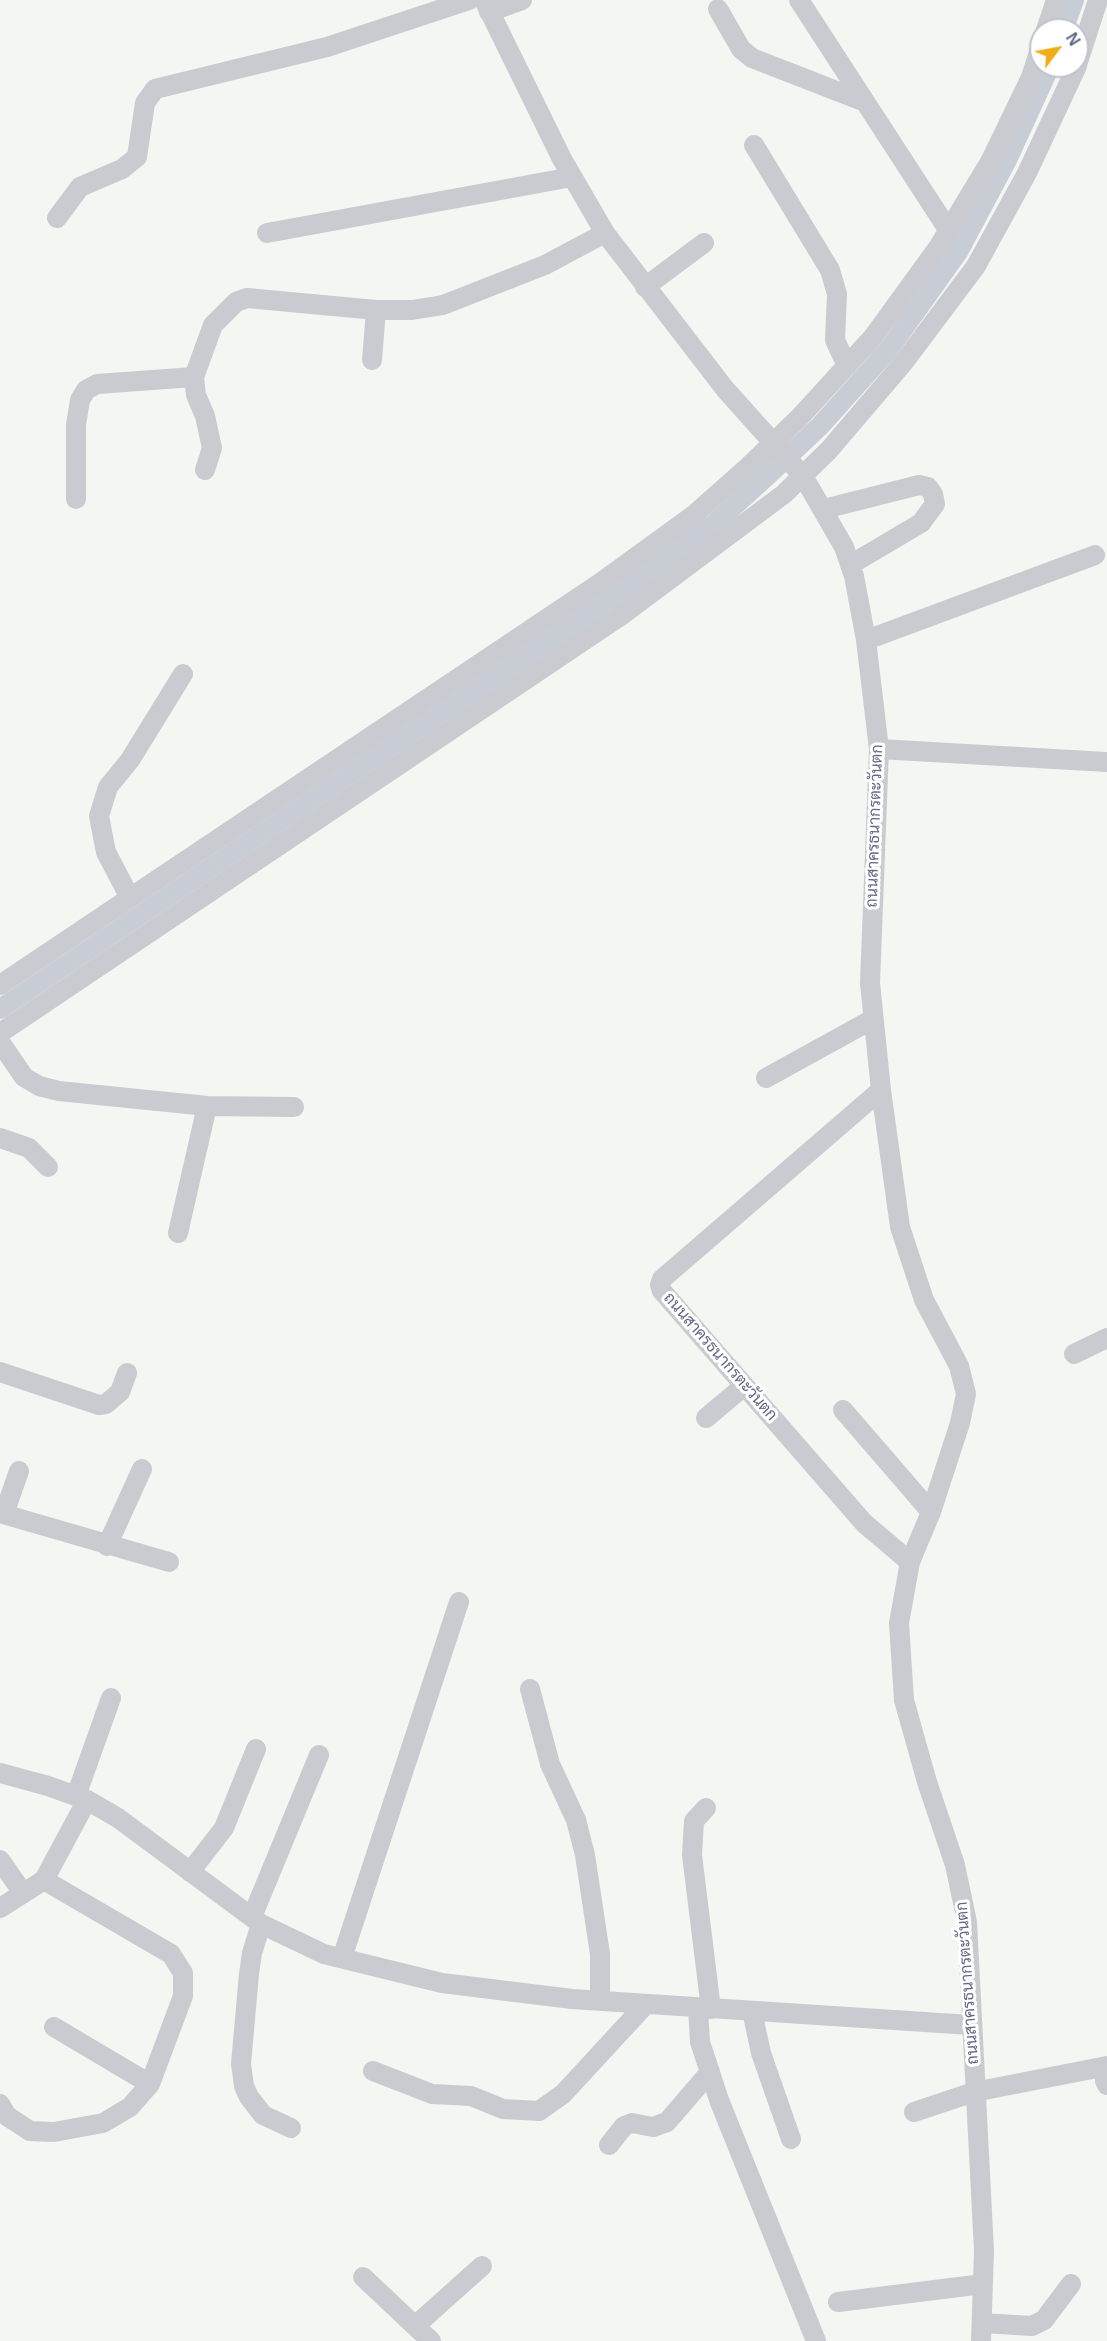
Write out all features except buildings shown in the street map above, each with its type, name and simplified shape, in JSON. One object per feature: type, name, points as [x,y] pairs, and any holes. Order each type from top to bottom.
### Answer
[{"type":"street","points":[[57,218],[80,187],[122,169],[137,157],[145,103],[155,89],[327,47],[469,0]]},
{"type":"street","points":[[486,6],[522,0]]},
{"type":"street","points":[[799,0],[949,231]]},
{"type":"street","points":[[1050,18],[1056,0]]},
{"type":"street","points":[[1089,28],[1098,0]]},
{"type":"street","name":"ถนนสาครธนากรตะวันตก","points":[[486,6],[572,177],[605,233],[725,389],[801,474],[824,509],[844,547],[850,565],[866,640],[879,749],[870,983],[881,1090],[900,1227],[924,1300],[959,1366],[966,1394],[960,1423],[931,1512],[910,1562],[899,1623],[904,1700],[961,1888],[967,1922],[984,2251],[981,2332]]},
{"type":"street","points":[[718,9],[741,49],[752,58],[865,102]]},
{"type":"street","points":[[0,985],[600,583],[695,514],[776,445],[873,337],[949,231],[990,162],[1031,78]]},
{"type":"street","points":[[0,1033],[622,615],[720,544],[801,474],[904,362],[976,266],[1027,173],[1071,78]]},
{"type":"street","points":[[753,146],[830,270],[837,294],[835,340],[847,366]]},
{"type":"street","points":[[267,233],[572,177]]},
{"type":"street","points":[[205,470],[212,448],[205,416],[196,395],[194,377],[213,325],[236,302],[247,298],[376,310],[412,310],[443,305],[544,265],[605,233]]},
{"type":"street","points":[[645,287],[704,243]]},
{"type":"street","points":[[372,360],[376,310]]},
{"type":"street","points":[[76,499],[76,425],[80,400],[86,390],[97,384],[194,377]]},
{"type":"street","points":[[824,509],[919,485],[928,488],[933,494],[935,504],[921,523],[850,565]]},
{"type":"street","points":[[866,640],[1095,555]]},
{"type":"street","points":[[130,898],[106,852],[99,816],[108,787],[130,760],[183,674]]},
{"type":"street","points":[[879,749],[1107,762]]},
{"type":"street","points":[[766,1078],[873,1019]]},
{"type":"street","points":[[0,1042],[24,1077],[39,1086],[59,1091],[207,1106],[294,1107]]},
{"type":"street","name":"ถนนสาครธนากรตะวันตก","points":[[881,1090],[662,1279],[662,1291],[864,1524],[910,1562]]},
{"type":"street","points":[[178,1233],[207,1106]]},
{"type":"street","points":[[0,1138],[29,1148],[48,1167]]},
{"type":"street","points":[[1074,1354],[1107,1338]]},
{"type":"street","points":[[0,1372],[99,1405],[105,1404],[120,1392],[127,1373]]},
{"type":"street","points":[[706,1418],[744,1386]]},
{"type":"street","points":[[843,1410],[931,1512]]},
{"type":"street","points":[[107,1546],[142,1469]]},
{"type":"street","points":[[19,1471],[2,1513],[107,1546],[169,1562]]},
{"type":"street","points":[[342,1958],[459,1602]]},
{"type":"street","points":[[530,1689],[550,1764],[576,1820],[585,1855],[600,1954],[600,2001]]},
{"type":"street","points":[[0,1908],[44,1880],[82,1798],[111,1698]]},
{"type":"street","points":[[190,1872],[224,1828],[255,1749]]},
{"type":"street","points":[[291,2128],[263,2115],[249,2097],[244,2086],[241,2064],[249,1974],[257,1920],[319,1755]]},
{"type":"street","points":[[0,1773],[82,1798],[118,1818],[257,1920],[292,1941],[342,1958],[442,1983],[600,2001],[971,2025]]},
{"type":"street","points":[[706,1808],[694,1821],[691,1832],[705,2008],[700,2042],[816,2341]]},
{"type":"street","points":[[0,1860],[23,1893]]},
{"type":"street","points":[[0,2104],[7,2116],[30,2131],[54,2132],[104,2123],[130,2107],[150,2084],[183,1996],[183,1973],[171,1954],[44,1880]]},
{"type":"street","points":[[373,2072],[432,2094],[471,2096],[503,2109],[539,2111],[549,2106],[570,2088],[645,2004]]},
{"type":"street","points":[[752,2011],[760,2053],[791,2139]]},
{"type":"street","points":[[54,2027],[150,2084]]},
{"type":"street","points":[[609,2145],[624,2126],[632,2123],[653,2127],[667,2122],[710,2072]]},
{"type":"street","points":[[914,2112],[974,2092],[1106,2077]]},
{"type":"street","points":[[415,2326],[482,2266]]},
{"type":"street","points":[[363,2277],[431,2341]]},
{"type":"street","points":[[838,2302],[983,2284]]},
{"type":"street","points":[[981,2332],[1032,2326],[1044,2320],[1071,2284]]},
{"type":"waterway","points":[[1067,18],[1074,0]]},
{"type":"waterway","points":[[0,1009],[611,599],[714,524],[820,426],[889,349],[958,252],[1007,160],[1045,78]]}]
